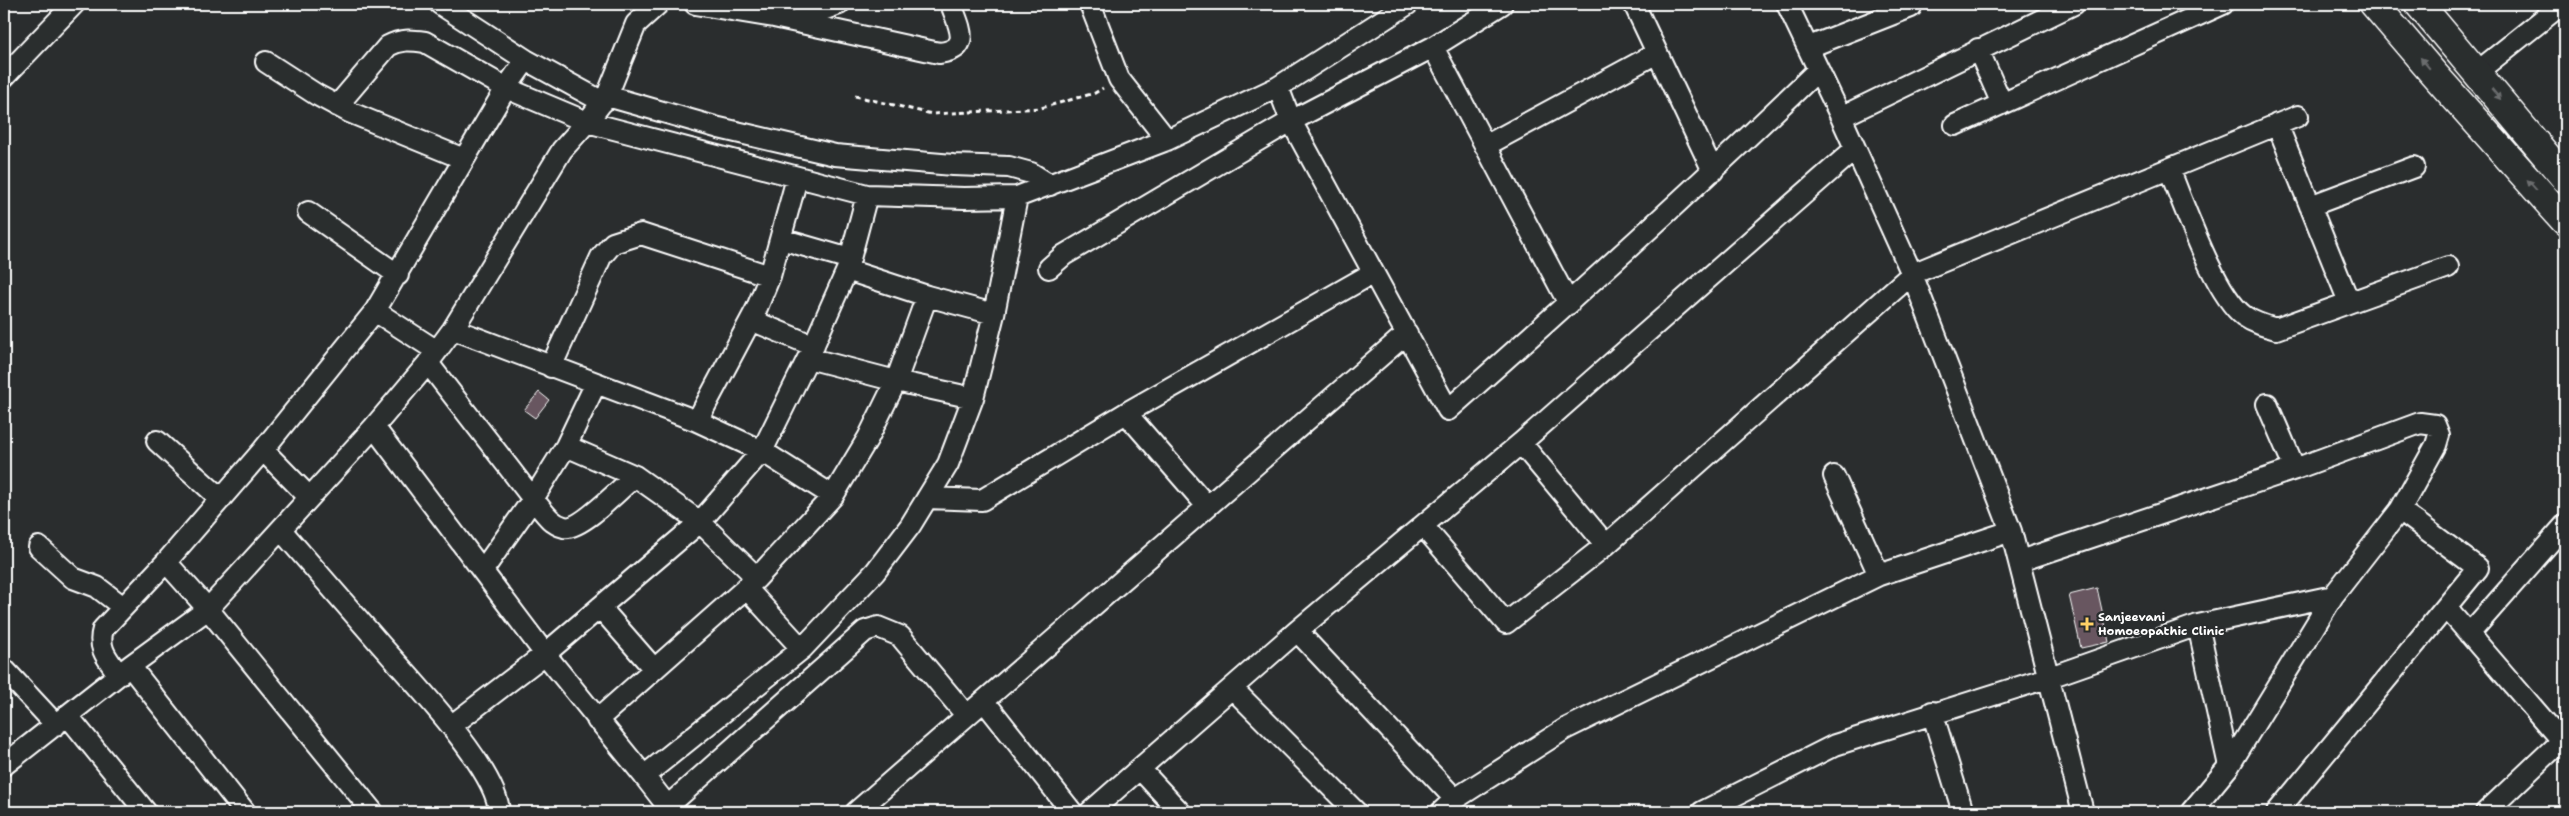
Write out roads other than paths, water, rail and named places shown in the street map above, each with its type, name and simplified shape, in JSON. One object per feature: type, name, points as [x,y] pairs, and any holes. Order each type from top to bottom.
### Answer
[{"type":"street","points":[[4,77],[74,4]]},
{"type":"street","points":[[440,4],[526,60],[605,99],[716,141],[773,154],[797,178],[867,195],[1021,169],[1050,185]]},
{"type":"street","points":[[4,765],[208,608],[374,427],[433,357],[453,328],[562,150],[605,99],[636,24],[658,4]]},
{"type":"street","points":[[695,4],[775,10],[794,21],[939,53],[952,51],[959,46],[962,37],[951,4]]},
{"type":"street","points":[[794,21],[839,4]]},
{"type":"street","points":[[1091,4],[1119,79],[1167,140]]},
{"type":"street","points":[[337,106],[371,63],[388,46],[398,40],[425,42],[506,88],[587,122],[716,141],[773,154],[835,155],[1017,197],[1167,140],[1278,87],[1408,4]]},
{"type":"street","points":[[1049,268],[1064,255],[1291,121],[1433,47],[1502,4]]},
{"type":"street","points":[[1634,4],[1713,172]]},
{"type":"street","points":[[1788,4],[1842,117],[1912,274],[2011,531],[2083,812]]},
{"type":"street","points":[[1842,117],[1978,49],[2074,4]]},
{"type":"street","points":[[1955,125],[2224,4]]},
{"type":"street","points":[[2374,4],[2565,221]]},
{"type":"street","points":[[2419,4],[2565,178]]},
{"type":"street","points":[[2477,72],[2562,4]]},
{"type":"street","points":[[1809,47],[1911,7]]},
{"type":"street","points":[[1433,47],[1569,304]]},
{"type":"street","points":[[1978,49],[2002,104]]},
{"type":"street","points":[[1485,146],[1657,53]]},
{"type":"street","points":[[245,812],[125,670],[102,650],[100,640],[103,629],[166,562],[263,450],[375,311],[398,275],[506,88],[526,60]]},
{"type":"street","points":[[266,62],[337,106],[464,160]]},
{"type":"street","points":[[1278,87],[1291,121],[1448,410],[1569,304],[1713,172],[1818,70]]},
{"type":"street","points":[[1423,526],[1506,623],[1606,545],[1912,274],[2298,116]]},
{"type":"street","points":[[2277,124],[2349,302]]},
{"type":"street","points":[[1090,812],[1141,770],[1298,631],[1522,443],[1855,149]]},
{"type":"street","points":[[2310,206],[2414,167]]},
{"type":"street","points":[[2168,170],[2219,285],[2243,315],[2257,324],[2276,329],[2448,266]]},
{"type":"street","points":[[696,420],[751,320],[770,276],[797,178]]},
{"type":"street","points":[[451,726],[545,654],[700,522],[762,451],[811,352],[849,265],[867,195]]},
{"type":"street","points":[[647,779],[802,649],[875,572],[910,526],[948,464],[973,398],[994,314],[1017,197]]},
{"type":"street","points":[[308,212],[398,275]]},
{"type":"street","points":[[551,367],[600,257],[613,243],[641,234],[770,276]]},
{"type":"street","points":[[780,239],[928,296],[994,314]]},
{"type":"street","points":[[927,498],[982,500],[1126,413],[1373,273]]},
{"type":"street","points":[[597,720],[752,583],[833,496],[868,438],[896,382],[928,296]]},
{"type":"street","points":[[375,311],[433,357],[551,522],[564,527],[570,527],[582,521],[635,476]]},
{"type":"street","points":[[751,320],[811,352],[896,382],[973,398]]},
{"type":"street","points":[[453,328],[551,367],[696,420],[762,451],[833,496]]},
{"type":"street","points":[[856,812],[966,715],[985,702],[1406,333]]},
{"type":"street","points":[[483,570],[533,499],[566,446],[596,383]]},
{"type":"street","points":[[2267,404],[2295,469]]},
{"type":"street","points":[[1126,413],[1207,506]]},
{"type":"street","points":[[2020,561],[2295,469],[2420,423],[2435,425],[2439,435],[2436,445],[2400,510],[2333,596],[2229,766],[2190,812]]},
{"type":"street","points":[[374,427],[545,654],[668,806],[865,631],[878,627],[900,636],[966,715]]},
{"type":"street","points":[[157,441],[220,499]]},
{"type":"street","points":[[1522,443],[1606,545]]},
{"type":"street","points":[[566,446],[635,476],[700,522],[752,583],[802,649]]},
{"type":"street","points":[[263,450],[309,497]]},
{"type":"street","points":[[1834,476],[1879,575]]},
{"type":"street","points":[[2277,812],[2447,608],[2478,568],[2400,510]]},
{"type":"street","points":[[2469,634],[2565,525]]},
{"type":"street","points":[[281,530],[451,726],[482,769],[499,803],[500,812]]},
{"type":"street","points":[[1298,631],[1448,806],[1565,729],[1879,575],[2011,531]]},
{"type":"street","points":[[39,547],[73,578],[97,587],[123,607]]},
{"type":"street","points":[[166,562],[208,608],[373,812]]},
{"type":"street","points":[[1702,812],[1835,745],[1932,712],[2048,678],[2198,625],[2333,596]]},
{"type":"street","points":[[600,607],[654,669]]},
{"type":"street","points":[[2447,608],[2563,743],[2486,812]]},
{"type":"street","points":[[2198,625],[2229,766]]},
{"type":"street","points":[[4,669],[62,721],[146,812]]},
{"type":"street","points":[[1232,688],[1356,812]]},
{"type":"street","points":[[985,702],[1072,812]]},
{"type":"street","points":[[1932,712],[1963,812]]},
{"type":"street","points":[[1141,770],[1180,812]]},
{"type":"place","name":"Sanjeevani Homoeopathic Clinic","points":[[2087,624]]}]
